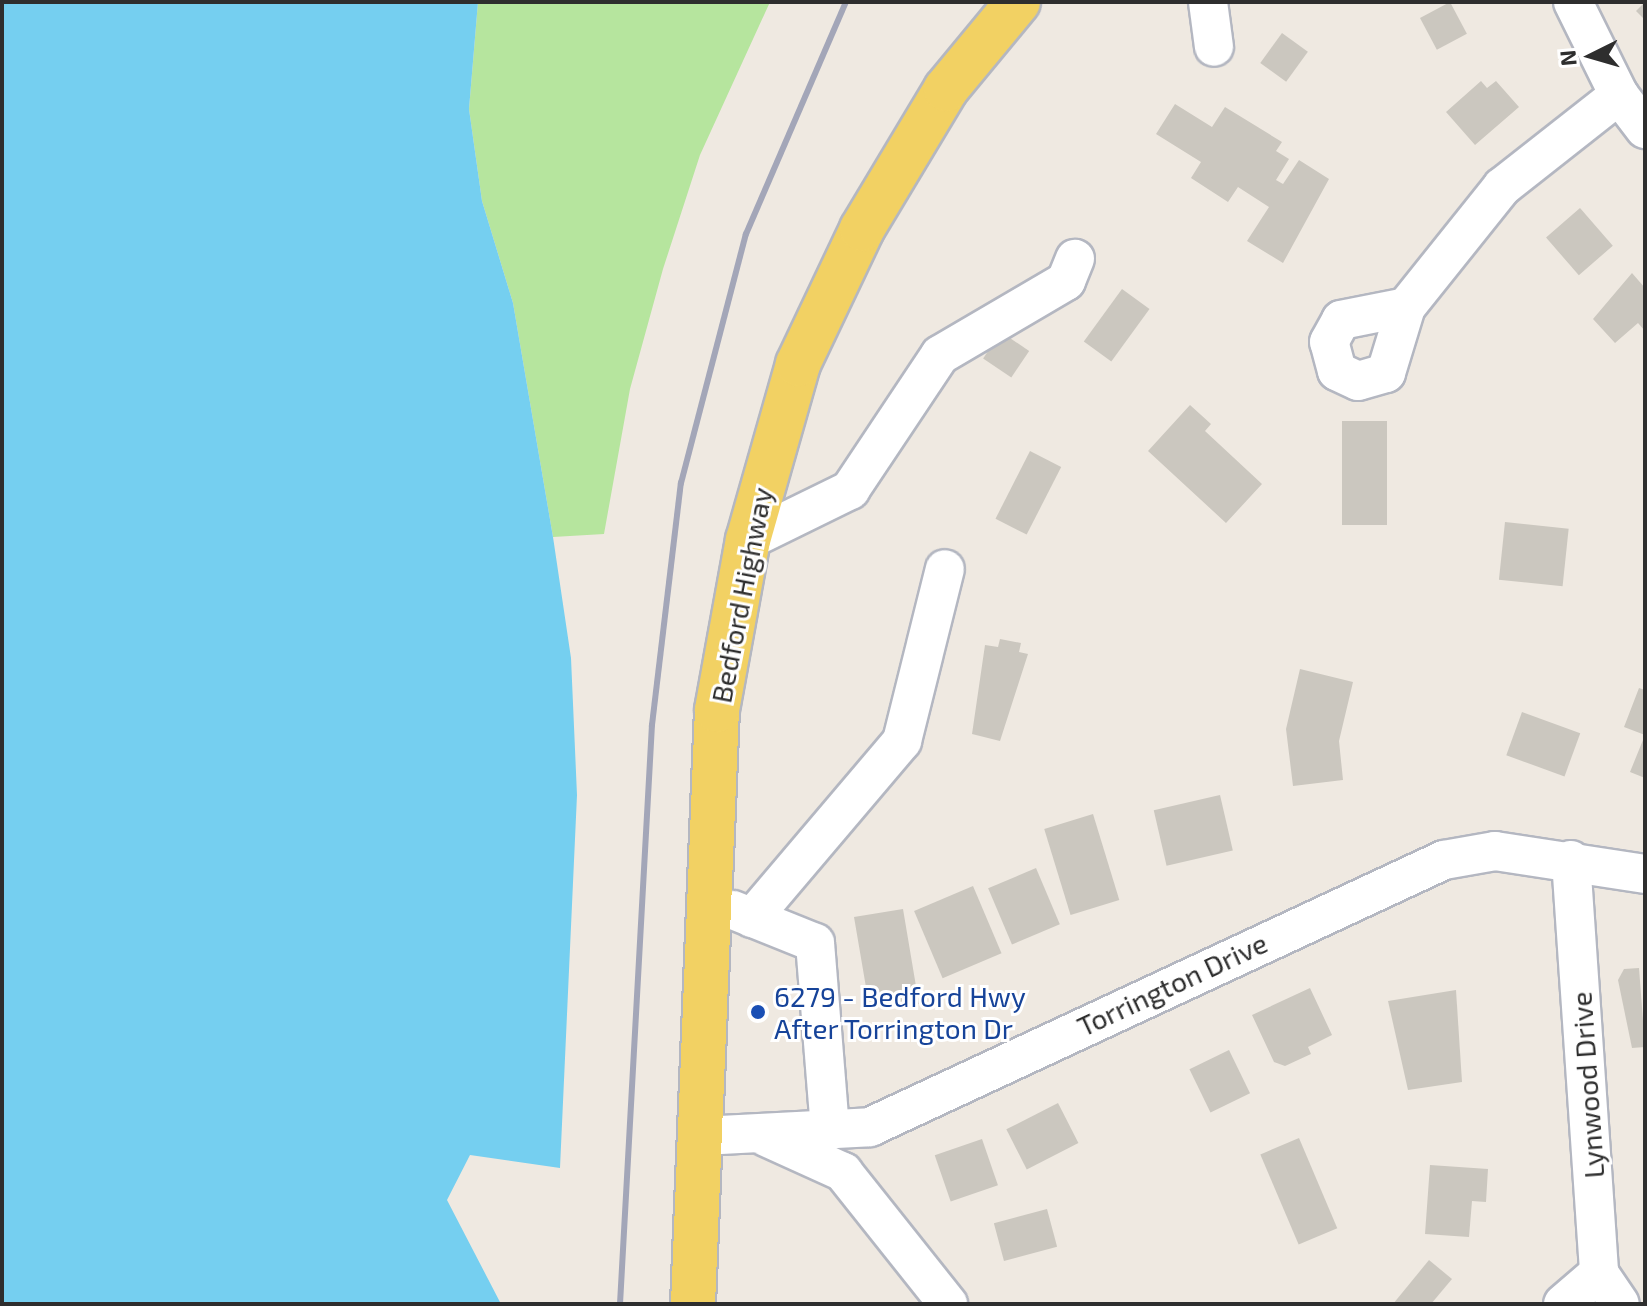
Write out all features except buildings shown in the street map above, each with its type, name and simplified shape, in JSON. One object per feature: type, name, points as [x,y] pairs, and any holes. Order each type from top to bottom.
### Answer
[{"type":"main road","name":"Bedford Highway","points":[[693,1304],[717,710],[748,540],[798,364],[834,284],[946,89],[1018,2]]},
{"type":"street","points":[[1208,2],[1214,47]]},
{"type":"street","points":[[1573,2],[1619,95],[1645,129]]},
{"type":"street","points":[[1406,307],[1502,187],[1619,95]]},
{"type":"street","points":[[748,540],[850,490],[940,355],[1066,281],[1075,259]]},
{"type":"street","points":[[752,918],[902,741],[945,569]]},
{"type":"street","name":"Torrington Drive","points":[[701,1136],[870,1127],[1444,860],[1495,851],[1571,860],[1645,874]]},
{"type":"street","name":"Lynwood Drive","points":[[1571,860],[1599,1273]]},
{"type":"street","points":[[708,901],[815,943],[830,1130]]},
{"type":"street","points":[[763,1135],[843,1172],[948,1304]]},
{"type":"street","points":[[1563,1304],[1599,1273],[1620,1304]]},
{"type":"green space","points":[[478,2],[770,2],[700,155],[663,269],[630,389],[604,534],[553,537],[513,303],[482,201],[469,109]]},
{"type":"water","points":[[2,2],[478,2],[469,109],[482,201],[513,303],[553,537],[571,658],[577,795],[560,1168],[470,1155],[447,1200],[501,1304],[2,1304]]},
{"type":"railway","points":[[620,1304],[652,725],[681,483],[746,234],[846,2]]},
{"type":"place","name":"6279 - Bedford Hwy After Torrington Dr","points":[[758,1012]]}]
